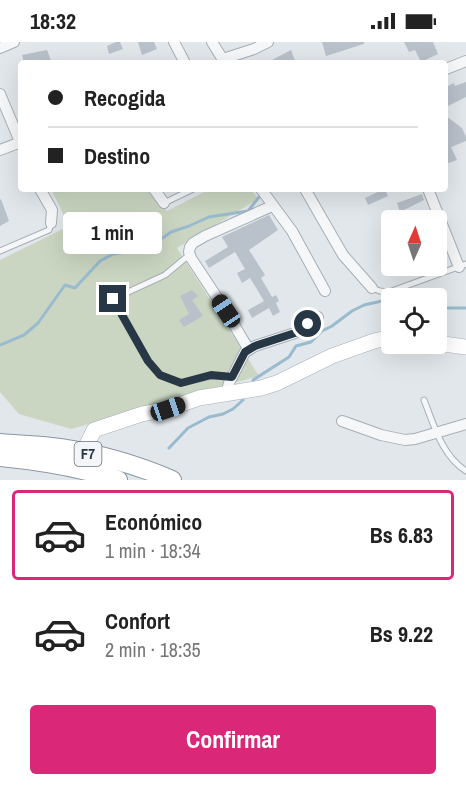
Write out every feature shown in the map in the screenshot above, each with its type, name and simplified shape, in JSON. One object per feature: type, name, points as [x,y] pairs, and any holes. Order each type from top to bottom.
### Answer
[{"type":"highway","name":"F7","points":[[0,443],[61,448],[138,466],[172,480]]},
{"type":"highway","name":"F7","points":[[0,458],[76,468],[115,479]]},
{"type":"street","points":[[0,48],[14,42]]},
{"type":"street","points":[[174,42],[183,60]]},
{"type":"street","points":[[212,42],[223,60]]},
{"type":"street","points":[[226,60],[268,42]]},
{"type":"street","points":[[448,68],[466,61]]},
{"type":"street","points":[[0,94],[18,136]]},
{"type":"street","points":[[0,150],[18,144]]},
{"type":"street","points":[[42,192],[52,210],[51,224]]},
{"type":"street","points":[[156,192],[164,203]]},
{"type":"street","points":[[263,192],[291,231],[325,291]]},
{"type":"street","points":[[307,192],[343,255],[372,288]]},
{"type":"street","points":[[429,192],[463,266]]},
{"type":"street","points":[[249,350],[191,258],[190,247],[205,236],[272,206]]},
{"type":"street","points":[[226,394],[245,352],[255,346],[298,332],[318,317]]},
{"type":"street","points":[[83,453],[94,430],[199,398],[261,388],[277,383],[340,353],[381,339]]},
{"type":"street","points":[[447,345],[466,347]]},
{"type":"street","points":[[342,421],[381,435],[405,440],[466,424]]},
{"type":"lane","points":[[164,203],[187,192]]},
{"type":"lane","points":[[0,251],[49,230],[51,224]]},
{"type":"lane","points":[[190,254],[165,275],[113,299],[148,361],[160,375],[181,383],[211,375],[232,377]]},
{"type":"lane","points":[[372,288],[389,292],[463,266]]},
{"type":"lane","points":[[424,400],[442,445],[459,467],[466,471]]},
{"type":"green space","points":[[52,192],[153,192],[167,211],[204,192],[253,192],[258,199],[177,248],[259,376],[71,429],[19,414],[0,392],[0,260],[69,226]]},
{"type":"building","points":[[120,42],[123,49],[109,54],[107,46]]},
{"type":"building","points":[[138,42],[154,42],[157,49],[142,55]]},
{"type":"building","points":[[322,42],[364,42],[364,44],[326,56]]},
{"type":"building","points":[[404,42],[433,42],[438,54],[420,60],[415,50],[409,52]]},
{"type":"building","points":[[47,50],[51,60],[23,60],[22,55]]},
{"type":"building","points":[[291,50],[295,60],[272,60]]},
{"type":"building","points":[[466,82],[466,97],[448,106],[448,86],[454,83],[455,86]]},
{"type":"building","points":[[448,118],[462,128],[466,137],[466,141],[451,147],[457,160],[448,163]]},
{"type":"building","points":[[378,192],[386,192],[388,196],[368,205],[365,198]]},
{"type":"building","points":[[422,194],[424,200],[404,210],[399,210],[397,203]]},
{"type":"building","points":[[0,200],[9,221],[0,226]]},
{"type":"building","points":[[269,215],[278,230],[249,250],[265,275],[261,278],[272,297],[276,295],[279,301],[276,303],[280,312],[273,316],[269,308],[252,318],[248,310],[264,301],[250,278],[242,283],[237,273],[245,269],[235,252],[209,268],[205,261],[228,247],[222,237]]},
{"type":"building","points":[[192,290],[198,296],[192,300],[203,316],[184,327],[179,320],[189,314],[180,296]]},
{"type":"waterway","points":[[0,345],[24,335],[38,323],[65,285],[75,288],[100,261],[113,254],[133,251],[157,242],[171,232],[209,217],[248,211],[259,197]]},
{"type":"waterway","points":[[253,380],[289,357],[296,346],[311,342],[322,331],[352,311],[364,305],[381,301]]},
{"type":"waterway","points":[[447,308],[466,308]]},
{"type":"waterway","points":[[169,448],[188,428],[209,417],[233,409],[243,400]]},
{"type":"route","points":[[113,299],[148,361],[160,375],[181,383],[211,375],[232,377],[245,352],[255,346],[298,332],[308,324]]}]
